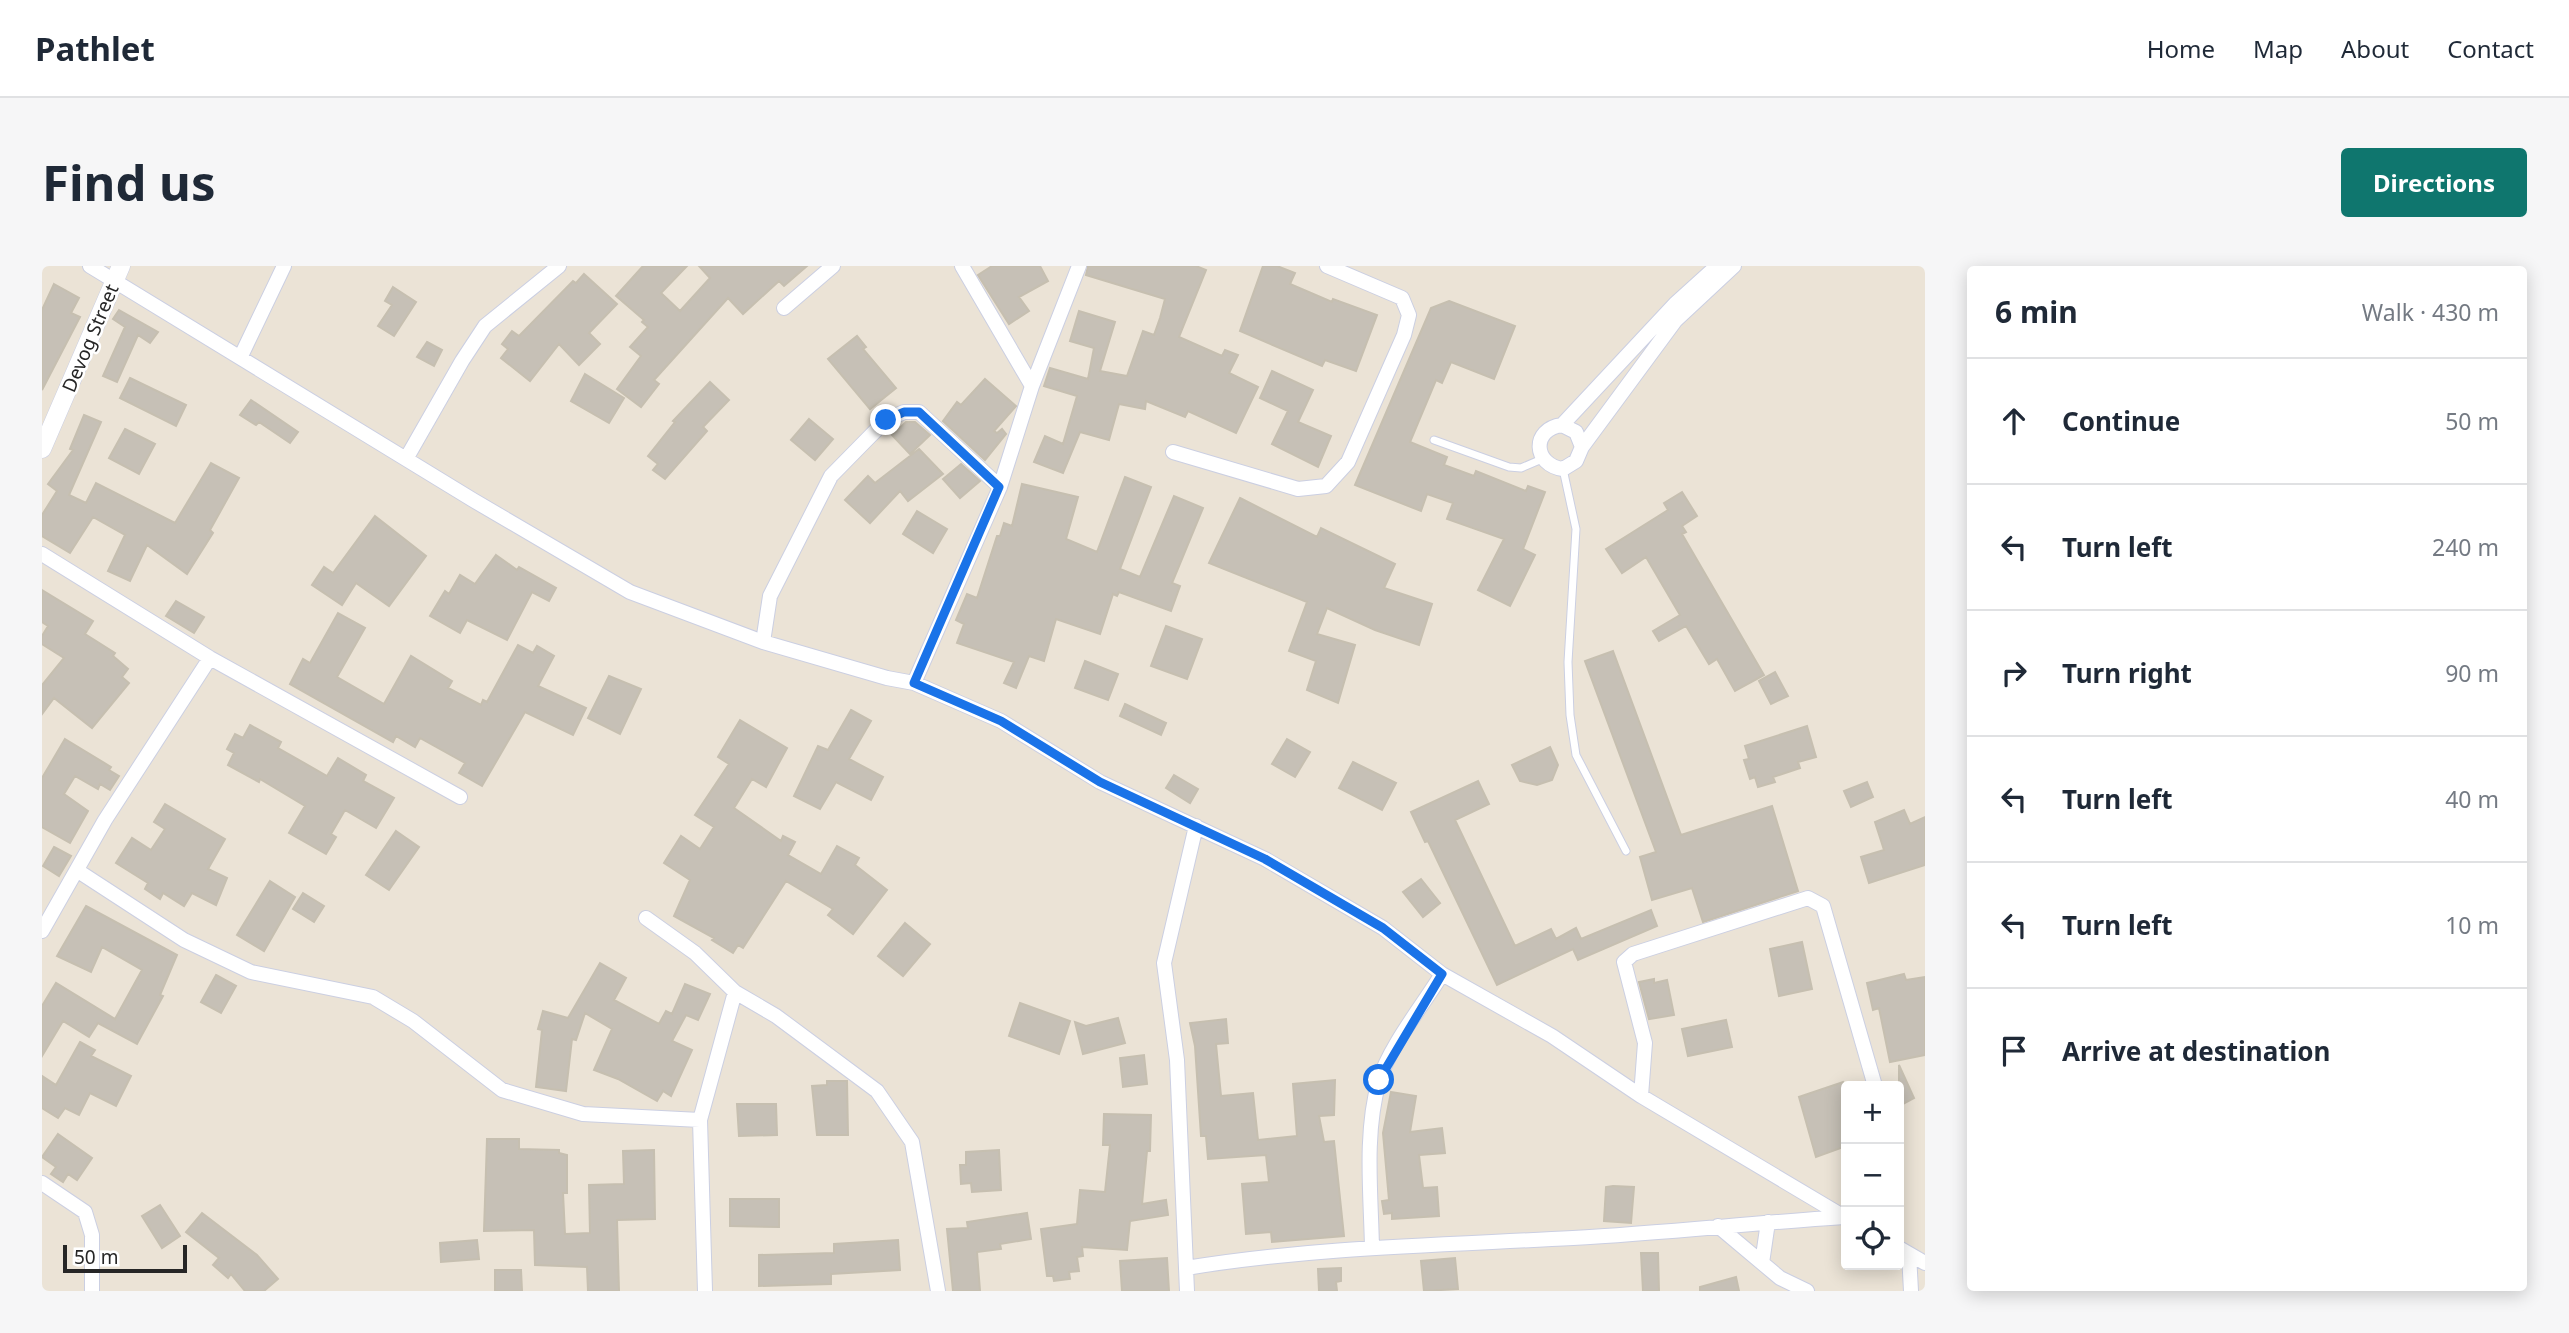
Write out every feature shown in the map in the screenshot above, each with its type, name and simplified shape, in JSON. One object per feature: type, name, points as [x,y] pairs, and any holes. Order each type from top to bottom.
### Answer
[{"type":"street","points":[[90,266],[118,274],[241,356],[406,459],[630,592],[763,642],[887,678],[914,683],[1001,721],[1100,782],[1265,859],[1383,928],[1442,974],[1552,1036],[1641,1096],[1841,1216]]},
{"type":"street","points":[[241,356],[284,266]]},
{"type":"street","points":[[406,459],[461,361],[485,326],[559,266]]},
{"type":"street","points":[[784,308],[833,266]]},
{"type":"street","points":[[962,266],[1032,386]]},
{"type":"street","points":[[914,683],[999,487],[1032,386],[1079,266]]},
{"type":"street","points":[[1173,452],[1298,489],[1326,486],[1349,463],[1404,335],[1409,315],[1402,298],[1327,266]]},
{"type":"street","points":[[1717,271],[1675,321],[1582,447],[1576,461],[1563,469],[1547,464],[1542,459],[1539,443],[1541,436],[1547,430],[1562,425],[1675,304],[1717,271],[1734,266]]},
{"type":"street","name":"Devog Street","points":[[42,449],[118,274]]},
{"type":"street","points":[[763,642],[770,596],[831,476],[886,420],[904,412],[919,412],[999,487]]},
{"type":"street","points":[[1562,425],[1576,432],[1582,447]]},
{"type":"street","points":[[42,554],[209,658],[460,797]]},
{"type":"street","points":[[42,931],[105,820],[209,658]]},
{"type":"street","points":[[1187,1291],[1177,1060],[1164,963],[1196,826]]},
{"type":"street","points":[[78,871],[184,940],[251,972],[373,997],[413,1021],[502,1090],[583,1114],[700,1120]]},
{"type":"street","points":[[1641,1096],[1645,1043],[1624,962],[1633,954],[1808,898],[1824,906],[1874,1081]]},
{"type":"street","points":[[646,918],[703,960],[734,992],[776,1016],[877,1091],[912,1142],[938,1291]]},
{"type":"street","points":[[1372,1248],[1373,1118],[1379,1080],[1442,974]]},
{"type":"street","points":[[705,1291],[700,1120],[734,992]]},
{"type":"street","points":[[42,1183],[85,1212],[92,1235],[92,1291]]},
{"type":"street","points":[[1186,1268],[1247,1258],[1372,1248],[1637,1234],[1841,1218]]},
{"type":"street","points":[[1762,1263],[1768,1222]]},
{"type":"street","points":[[1718,1226],[1780,1278],[1807,1291]]},
{"type":"street","points":[[1904,1251],[1925,1264]]},
{"type":"street","points":[[1904,1251],[1916,1284]]},
{"type":"lane","points":[[1434,440],[1509,467],[1521,468],[1542,459]]},
{"type":"lane","points":[[1563,469],[1576,529],[1569,662],[1576,755],[1626,851]]},
{"type":"building","points":[[643,266],[687,266],[661,293],[680,311],[710,278],[699,266],[807,266],[784,286],[779,281],[743,314],[728,298],[654,380],[659,384],[641,407],[617,389],[641,356],[630,347],[648,327],[642,322],[644,320],[616,296]]},
{"type":"building","points":[[992,266],[1040,266],[1048,281],[1019,297],[1029,311],[1009,324],[978,275]]},
{"type":"building","points":[[1088,266],[1196,266],[1206,270],[1179,337],[1222,356],[1225,350],[1238,355],[1229,373],[1258,387],[1236,433],[1188,411],[1185,417],[1146,401],[1145,409],[1119,404],[1109,440],[1080,432],[1063,473],[1034,462],[1045,436],[1063,444],[1077,396],[1044,386],[1050,368],[1088,379],[1094,348],[1070,341],[1079,311],[1115,322],[1100,371],[1127,376],[1143,331],[1154,335],[1160,318],[1165,299],[1086,275]]},
{"type":"building","points":[[1263,266],[1277,266],[1295,273],[1290,284],[1332,302],[1333,299],[1377,315],[1356,371],[1325,360],[1322,366],[1240,331]]},
{"type":"building","points":[[584,274],[617,304],[589,333],[600,344],[579,365],[559,344],[530,381],[501,358],[508,349],[502,344],[512,331],[519,336],[573,281],[576,283]]},
{"type":"building","points":[[54,284],[79,298],[71,313],[80,317],[42,390],[42,310]]},
{"type":"building","points":[[393,287],[416,302],[394,336],[378,326],[392,305],[385,301]]},
{"type":"building","points":[[1449,301],[1515,326],[1494,379],[1451,362],[1442,383],[1436,380],[1410,442],[1447,457],[1444,465],[1474,476],[1476,471],[1526,491],[1528,486],[1545,492],[1523,549],[1535,555],[1510,606],[1478,590],[1504,539],[1447,519],[1453,503],[1427,494],[1421,511],[1355,485],[1431,308]]},
{"type":"building","points":[[119,310],[158,332],[150,343],[138,335],[117,382],[103,376],[125,327],[113,319]]},
{"type":"building","points":[[857,336],[866,347],[863,349],[896,388],[870,409],[828,359]]},
{"type":"building","points":[[427,342],[442,350],[434,366],[417,357]]},
{"type":"building","points":[[1272,371],[1313,390],[1298,422],[1331,436],[1318,467],[1272,444],[1288,411],[1260,398]]},
{"type":"building","points":[[585,374],[624,398],[609,423],[571,401]]},
{"type":"building","points":[[130,378],[186,405],[176,426],[120,398]]},
{"type":"building","points":[[985,379],[1016,406],[994,431],[997,433],[1002,429],[1006,434],[985,460],[943,421],[957,402],[961,405]]},
{"type":"building","points":[[710,382],[729,400],[703,427],[707,431],[665,479],[653,470],[658,464],[648,456],[675,422],[673,421]]},
{"type":"building","points":[[251,400],[298,432],[290,443],[259,422],[256,425],[240,415]]},
{"type":"building","points":[[84,415],[101,422],[69,495],[86,503],[96,483],[175,523],[211,463],[239,478],[210,530],[213,533],[187,574],[147,545],[130,581],[108,571],[125,535],[93,517],[70,553],[42,536],[42,515],[57,491],[48,484],[73,450],[70,449]]},
{"type":"building","points":[[809,419],[833,439],[815,460],[791,440]]},
{"type":"building","points":[[906,422],[915,422],[930,435],[910,454],[892,435]]},
{"type":"building","points":[[125,429],[155,444],[139,474],[109,458]]},
{"type":"building","points":[[919,449],[943,474],[908,501],[900,491],[870,523],[845,500],[868,476],[875,483]]},
{"type":"building","points":[[961,464],[980,481],[960,498],[943,479]]},
{"type":"building","points":[[1125,477],[1151,487],[1120,569],[1140,577],[1174,496],[1203,508],[1172,583],[1180,586],[1171,611],[1119,592],[1117,596],[1113,594],[1100,634],[1056,619],[1044,661],[1029,656],[1016,688],[1004,683],[1014,662],[957,643],[964,624],[956,620],[967,594],[977,598],[997,536],[1000,536],[1004,523],[1012,526],[1022,484],[1078,497],[1066,539],[1097,552]]},
{"type":"building","points":[[1682,492],[1697,516],[1682,526],[1686,532],[1682,534],[1764,675],[1735,691],[1717,659],[1709,664],[1686,626],[1659,641],[1653,631],[1680,615],[1646,557],[1622,573],[1606,549],[1668,510],[1664,503]]},
{"type":"building","points":[[1240,498],[1317,537],[1321,528],[1395,564],[1384,588],[1432,604],[1419,645],[1375,630],[1327,608],[1317,634],[1355,645],[1338,703],[1307,690],[1316,661],[1289,651],[1307,602],[1209,563]]},
{"type":"building","points":[[917,511],[947,529],[933,553],[903,534]]},
{"type":"building","points":[[375,516],[426,556],[389,606],[356,583],[342,605],[312,585],[324,567],[333,573]]},
{"type":"building","points":[[496,555],[517,570],[519,567],[556,588],[549,601],[532,592],[507,640],[467,620],[460,633],[430,616],[445,591],[449,594],[460,575],[475,584]]},
{"type":"building","points":[[42,590],[93,621],[85,634],[115,653],[113,656],[128,669],[122,677],[129,683],[92,728],[54,698],[42,714],[42,685],[64,658],[42,644],[42,636],[48,626],[42,622]]},
{"type":"building","points":[[176,601],[204,617],[194,633],[166,616]]},
{"type":"building","points":[[338,613],[365,628],[337,677],[384,704],[411,656],[452,681],[448,688],[481,705],[483,700],[487,702],[518,645],[533,653],[537,646],[554,656],[538,686],[586,708],[573,735],[525,712],[482,786],[459,773],[465,763],[420,738],[415,747],[396,736],[393,742],[290,684],[303,659],[310,663]]},
{"type":"building","points":[[1166,626],[1202,639],[1187,679],[1151,666]]},
{"type":"building","points":[[1613,651],[1681,835],[1772,806],[1798,891],[1703,922],[1692,888],[1652,900],[1640,857],[1656,852],[1585,661]]},
{"type":"building","points":[[1085,661],[1118,674],[1108,700],[1075,688]]},
{"type":"building","points":[[1775,672],[1788,696],[1771,704],[1759,681]]},
{"type":"building","points":[[609,676],[641,689],[620,734],[588,718]]},
{"type":"building","points":[[1125,704],[1166,723],[1161,735],[1120,716]]},
{"type":"building","points":[[851,710],[871,721],[849,759],[883,777],[871,800],[836,782],[820,809],[794,796],[818,746],[828,750]]},
{"type":"building","points":[[740,720],[787,748],[766,787],[752,779],[734,808],[781,841],[783,836],[795,842],[788,855],[821,874],[837,846],[859,858],[855,865],[887,890],[853,934],[828,915],[833,909],[786,881],[743,948],[738,945],[733,953],[712,940],[714,938],[674,916],[690,880],[664,863],[681,836],[700,849],[714,827],[695,815],[729,764],[718,757]]},
{"type":"building","points":[[250,725],[281,742],[278,748],[327,776],[338,758],[366,775],[363,781],[394,798],[376,828],[345,810],[331,834],[336,837],[326,854],[289,833],[305,806],[260,779],[259,782],[228,765],[234,753],[227,749],[235,734],[243,738]]},
{"type":"building","points":[[1807,726],[1816,757],[1798,762],[1800,768],[1773,777],[1775,782],[1758,787],[1755,777],[1750,779],[1744,760],[1749,759],[1745,746]]},
{"type":"building","points":[[65,739],[111,767],[109,770],[119,776],[110,790],[100,784],[98,789],[75,776],[64,794],[88,811],[70,843],[42,827],[42,778]]},
{"type":"building","points":[[1287,739],[1310,752],[1295,777],[1272,764]]},
{"type":"building","points":[[1550,747],[1558,765],[1552,780],[1537,785],[1520,781],[1512,765]]},
{"type":"building","points":[[1353,762],[1396,783],[1382,810],[1339,788]]},
{"type":"building","points":[[1174,775],[1198,789],[1190,803],[1166,788]]},
{"type":"building","points":[[1478,781],[1489,804],[1455,820],[1515,946],[1551,929],[1556,939],[1576,928],[1581,939],[1651,910],[1657,926],[1578,960],[1573,949],[1497,985],[1428,841],[1425,842],[1411,812]]},
{"type":"building","points":[[1867,782],[1873,797],[1851,807],[1844,791]]},
{"type":"building","points":[[165,804],[225,839],[208,869],[227,878],[216,905],[192,893],[184,906],[163,893],[160,899],[145,889],[148,883],[116,863],[132,838],[151,850],[165,829],[154,822]]},
{"type":"building","points":[[1904,810],[1910,824],[1925,817],[1925,865],[1869,883],[1861,857],[1884,850],[1875,822]]},
{"type":"building","points":[[396,831],[419,847],[389,890],[366,875]]},
{"type":"building","points":[[54,847],[71,856],[59,876],[43,866]]},
{"type":"building","points":[[1421,879],[1440,903],[1423,917],[1403,892]]},
{"type":"building","points":[[270,881],[295,897],[264,951],[237,935]]},
{"type":"building","points":[[303,893],[324,906],[314,922],[293,909]]},
{"type":"building","points":[[86,906],[177,955],[160,995],[163,996],[137,1044],[98,1023],[89,1037],[63,1021],[42,1056],[42,1006],[56,983],[115,1019],[142,970],[102,947],[91,972],[57,956]]},
{"type":"building","points":[[905,923],[930,944],[903,976],[878,956]]},
{"type":"building","points":[[1802,942],[1812,989],[1779,996],[1770,949]]},
{"type":"building","points":[[600,963],[626,978],[614,1000],[659,1024],[666,1011],[672,1014],[685,984],[710,994],[698,1020],[686,1015],[672,1041],[692,1050],[671,1096],[663,1091],[657,1101],[618,1079],[594,1070],[612,1029],[585,1013],[576,1040],[572,1039],[566,1091],[536,1087],[542,1030],[538,1029],[543,1011],[568,1018]]},
{"type":"building","points":[[1904,974],[1906,980],[1925,977],[1925,1055],[1890,1062],[1879,1008],[1873,1010],[1867,983]]},
{"type":"building","points":[[216,975],[236,986],[221,1013],[201,1002]]},
{"type":"building","points":[[1654,979],[1654,983],[1667,980],[1674,1015],[1649,1019],[1639,982]]},
{"type":"building","points":[[1020,1003],[1070,1021],[1059,1054],[1009,1036]]},
{"type":"building","points":[[1118,1018],[1125,1043],[1083,1054],[1075,1022],[1086,1026]]},
{"type":"building","points":[[1226,1019],[1228,1043],[1216,1044],[1221,1096],[1253,1093],[1258,1140],[1297,1136],[1293,1084],[1335,1080],[1334,1115],[1319,1116],[1324,1142],[1334,1141],[1344,1236],[1272,1242],[1271,1232],[1246,1234],[1242,1184],[1269,1182],[1266,1155],[1208,1159],[1206,1136],[1201,1136],[1195,1046],[1190,1023]]},
{"type":"building","points":[[1726,1020],[1732,1047],[1688,1056],[1682,1029]]},
{"type":"building","points":[[80,1042],[95,1050],[91,1056],[131,1076],[116,1106],[90,1093],[79,1115],[65,1108],[58,1118],[42,1108],[42,1076],[56,1085]]},
{"type":"building","points":[[1144,1055],[1147,1084],[1123,1087],[1120,1058]]},
{"type":"building","points":[[1899,1065],[1914,1098],[1904,1103],[1904,1081],[1899,1081]]},
{"type":"building","points":[[827,1081],[847,1081],[848,1135],[817,1135],[812,1086],[827,1085]]},
{"type":"building","points":[[1841,1083],[1841,1148],[1816,1157],[1799,1097]]},
{"type":"building","points":[[1391,1092],[1416,1096],[1410,1132],[1442,1128],[1445,1153],[1419,1155],[1423,1188],[1437,1187],[1439,1216],[1392,1219],[1392,1213],[1384,1214],[1382,1201],[1389,1200],[1383,1133]]},
{"type":"building","points":[[737,1104],[776,1104],[777,1135],[739,1136]]},
{"type":"building","points":[[1104,1114],[1151,1115],[1150,1151],[1147,1151],[1142,1204],[1166,1200],[1168,1215],[1130,1221],[1127,1250],[1082,1247],[1083,1256],[1077,1257],[1079,1271],[1069,1272],[1070,1279],[1054,1281],[1053,1276],[1047,1276],[1041,1229],[1077,1224],[1080,1190],[1105,1192],[1110,1145],[1103,1145]]},
{"type":"building","points":[[58,1134],[92,1158],[77,1180],[68,1174],[63,1182],[51,1174],[56,1167],[42,1157]]},
{"type":"building","points":[[487,1139],[519,1139],[519,1149],[559,1150],[559,1153],[567,1155],[567,1193],[563,1193],[565,1234],[590,1233],[589,1185],[624,1184],[623,1151],[654,1150],[655,1219],[617,1220],[619,1291],[588,1291],[587,1267],[535,1265],[534,1230],[484,1231]]},
{"type":"building","points":[[999,1150],[1001,1190],[972,1192],[971,1183],[961,1184],[960,1165],[966,1165],[966,1152]]},
{"type":"building","points":[[1606,1187],[1634,1187],[1631,1223],[1604,1221]]},
{"type":"building","points":[[730,1199],[779,1199],[779,1227],[730,1226]]},
{"type":"building","points":[[160,1205],[180,1236],[162,1248],[142,1216]]},
{"type":"building","points":[[202,1213],[257,1255],[278,1279],[264,1291],[245,1291],[231,1274],[228,1278],[213,1265],[219,1258],[186,1232]]},
{"type":"building","points":[[1027,1213],[1031,1239],[1000,1244],[1001,1249],[977,1252],[980,1291],[953,1291],[947,1229],[968,1228],[967,1222]]},
{"type":"building","points":[[477,1240],[479,1259],[441,1262],[440,1243]]},
{"type":"building","points":[[898,1240],[900,1270],[831,1274],[831,1284],[759,1286],[759,1255],[834,1253],[834,1244]]},
{"type":"building","points":[[1641,1253],[1658,1253],[1659,1291],[1643,1291]]},
{"type":"building","points":[[1167,1258],[1169,1291],[1122,1291],[1120,1261]]},
{"type":"building","points":[[1455,1258],[1458,1289],[1424,1291],[1421,1261]]},
{"type":"building","points":[[1341,1268],[1341,1281],[1336,1282],[1337,1291],[1319,1291],[1318,1269]]},
{"type":"building","points":[[495,1270],[521,1270],[522,1291],[495,1291]]},
{"type":"building","points":[[1736,1277],[1739,1291],[1700,1291],[1700,1287]]},
{"type":"route","points":[[886,420],[904,412],[919,412],[999,487],[914,683],[1001,721],[1100,782],[1265,859],[1383,928],[1442,974],[1392,1054],[1379,1080]]}]
